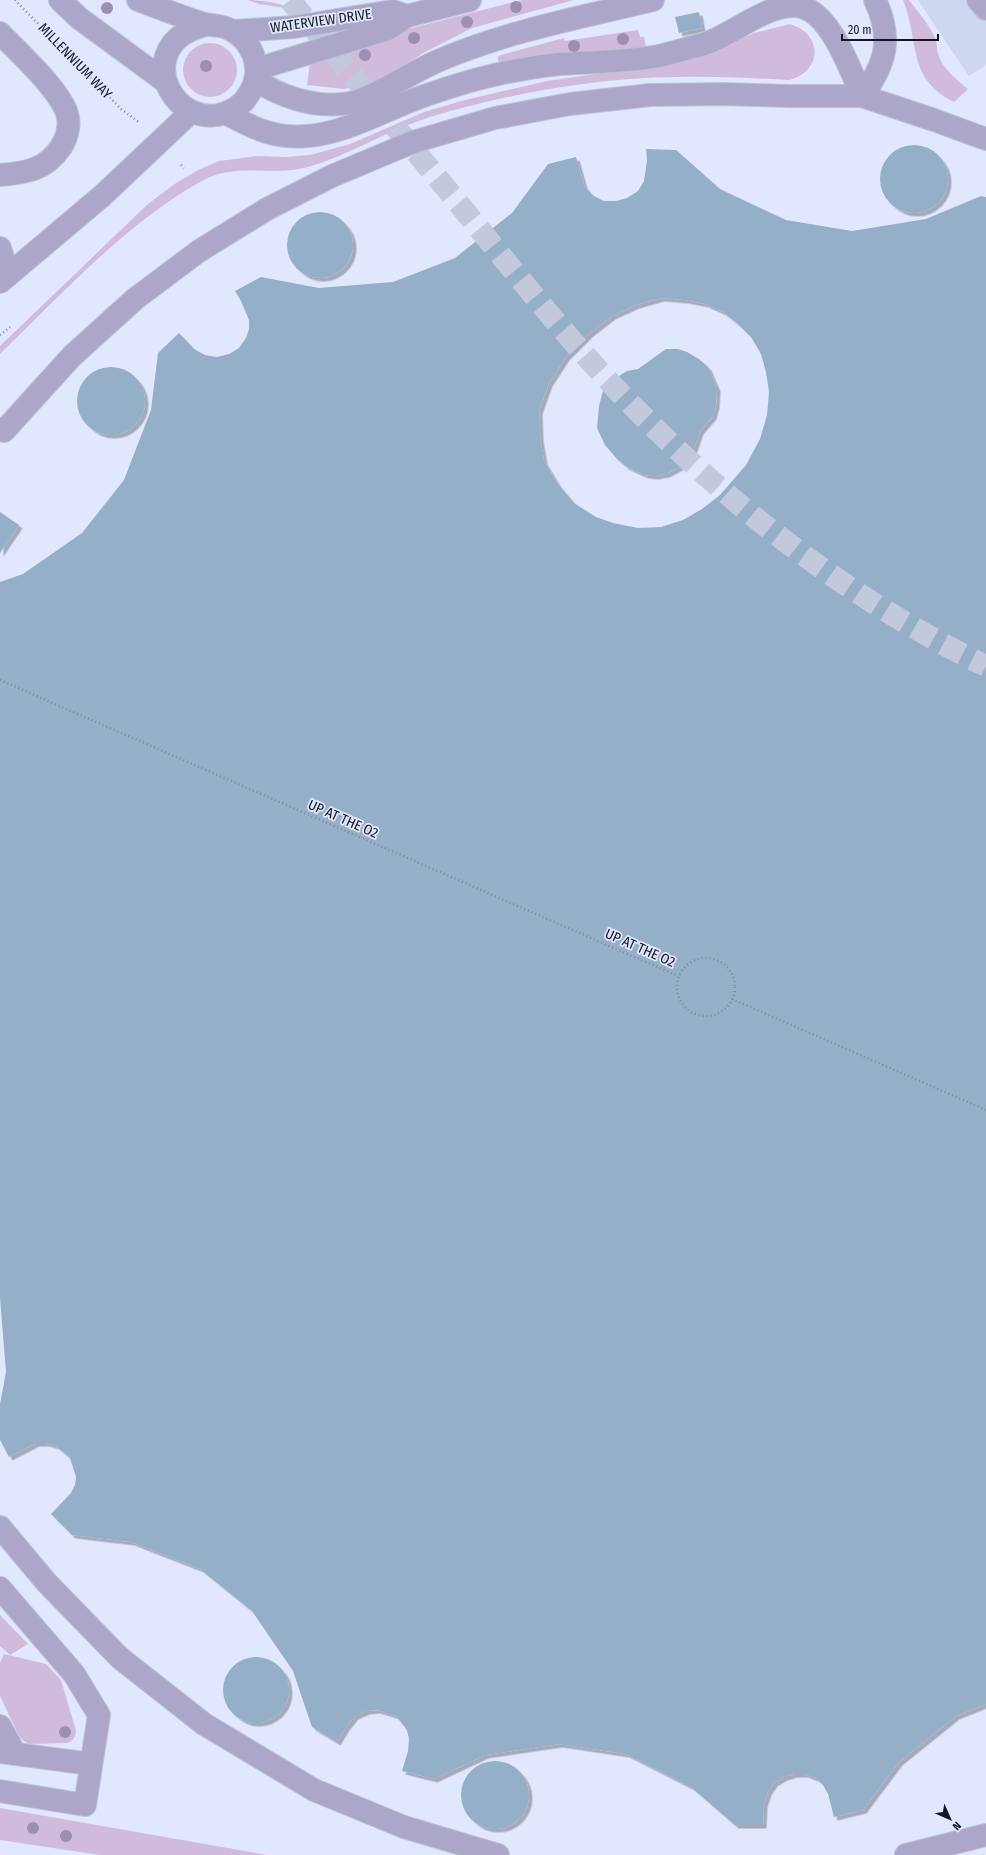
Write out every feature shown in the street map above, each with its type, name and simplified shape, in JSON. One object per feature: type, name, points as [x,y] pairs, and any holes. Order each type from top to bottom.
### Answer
[{"type":"street","points":[[60,0],[79,18],[166,82]]},
{"type":"street","points":[[138,0],[205,25],[220,26],[234,31],[245,41],[254,54],[260,72],[288,98],[328,105],[351,102],[372,95],[440,60],[516,33],[653,0]]},
{"type":"street","name":"WATERVIEW DRIVE","points":[[260,72],[388,29],[407,16],[470,0]]},
{"type":"street","points":[[862,96],[876,78],[884,55],[886,31],[882,15],[875,0]]},
{"type":"street","points":[[978,0],[986,9]]},
{"type":"street","points":[[227,114],[256,130],[280,135],[308,136],[330,132],[447,88],[518,70],[558,64],[624,60],[675,52],[706,43],[735,30],[769,9],[792,5],[804,8],[816,14],[826,23],[862,96]]},
{"type":"street","name":"WATERVIEW DRIVE","points":[[234,31],[294,27],[393,11],[407,16]]},
{"type":"street","points":[[205,25],[190,30],[177,38],[169,52],[164,67],[166,82],[175,100],[191,112],[209,116],[227,114],[240,106],[250,94],[260,72]]},
{"type":"street","points":[[0,33],[51,87],[62,102],[68,118],[68,131],[63,144],[56,155],[44,165],[32,171],[0,175]]},
{"type":"street","points":[[0,429],[4,431],[72,356],[118,314],[135,299],[199,251],[267,209],[332,176],[413,142],[495,118],[570,104],[643,96],[723,94],[862,96],[986,139]]},
{"type":"street","points":[[4,279],[102,196],[191,112]]},
{"type":"street","points":[[0,248],[4,279]]},
{"type":"street","points":[[0,1527],[47,1583],[120,1658],[204,1724],[314,1790],[404,1827],[498,1855]]},
{"type":"street","points":[[0,1588],[74,1674],[99,1715],[85,1805],[0,1791]]},
{"type":"street","points":[[0,1726],[7,1753],[91,1764]]},
{"type":"street","points":[[906,1855],[986,1835]]},
{"type":"path","name":"MILLENNIUM WAY","points":[[15,0],[121,109],[137,120]]},
{"type":"path","points":[[0,335],[10,327]]},
{"type":"path","name":"UP AT THE O2","points":[[0,680],[678,976]]},
{"type":"path","name":"UP AT THE O2","points":[[702,958],[712,959],[722,963],[729,970],[734,980],[732,999],[719,1012],[707,1015],[694,1013],[686,1009],[681,1002],[677,990],[678,976],[684,968],[692,962],[702,958]]},
{"type":"path","points":[[732,999],[986,1110]]},
{"type":"shaded area","points":[[248,0],[264,1],[292,9],[259,4]]},
{"type":"shaded area","points":[[522,0],[574,0],[472,28],[425,52],[379,80],[361,86],[343,89],[307,85],[310,63],[380,36]]},
{"type":"shaded area","points":[[903,0],[909,0],[923,18],[935,38],[938,54],[943,64],[950,73],[968,89],[954,102],[939,92],[928,82],[921,70]]},
{"type":"shaded area","points":[[918,0],[986,0],[986,65],[969,76]]},
{"type":"shaded area","points":[[790,24],[801,29],[809,36],[815,53],[813,61],[808,69],[800,76],[789,80],[704,77],[644,78],[582,84],[520,94],[414,122],[339,156],[308,167],[281,171],[228,172],[215,175],[174,198],[121,238],[71,284],[0,354],[0,346],[148,204],[173,185],[198,170],[219,161],[258,156],[285,157],[310,155],[350,144],[424,112],[465,100],[547,81],[623,70],[726,45],[754,33]]},
{"type":"shaded area","points":[[638,30],[640,37],[644,37],[646,48],[500,63],[498,60],[498,57],[501,55],[564,38],[565,41]]},
{"type":"shaded area","points":[[210,43],[220,45],[229,51],[235,60],[237,70],[235,80],[229,89],[220,95],[210,97],[200,95],[191,89],[185,80],[183,70],[185,60],[191,51],[200,45]]},
{"type":"shaded area","points":[[0,1615],[28,1644],[10,1655],[0,1646]]},
{"type":"shaded area","points":[[4,1654],[46,1664],[61,1680],[76,1731],[73,1740],[67,1743],[28,1744],[20,1738],[0,1696],[0,1663]]},
{"type":"shaded area","points":[[0,1808],[267,1855],[100,1855],[0,1840]]},
{"type":"building","points":[[699,12],[702,28],[679,33],[675,17]]},
{"type":"building","points":[[907,145],[921,145],[933,150],[943,160],[948,172],[948,186],[943,198],[933,208],[921,213],[907,213],[895,208],[885,198],[880,186],[880,172],[885,160],[895,150]]},
{"type":"building","points":[[646,149],[676,150],[720,189],[786,220],[852,231],[926,219],[981,196],[986,197],[986,1704],[956,1716],[899,1762],[863,1810],[834,1817],[828,1794],[823,1785],[817,1779],[805,1774],[794,1774],[784,1777],[774,1783],[768,1792],[764,1804],[763,1825],[735,1825],[691,1787],[626,1754],[559,1744],[485,1755],[434,1779],[402,1771],[408,1751],[409,1739],[407,1730],[396,1716],[377,1710],[366,1711],[355,1716],[337,1742],[312,1727],[293,1671],[252,1611],[200,1569],[131,1542],[72,1535],[51,1514],[71,1493],[75,1485],[76,1477],[70,1458],[56,1446],[46,1443],[36,1443],[9,1457],[0,1440],[0,1404],[6,1372],[0,1298],[0,582],[23,574],[82,533],[124,480],[151,410],[158,353],[179,333],[194,349],[205,355],[217,357],[229,354],[239,348],[246,338],[249,329],[249,320],[235,291],[261,277],[319,288],[393,282],[455,258],[512,213],[548,164],[576,157],[584,185],[592,195],[604,201],[616,201],[627,198],[638,191],[644,181],[647,161]],"holes":[[[661,298],[685,300],[705,304],[723,312],[751,337],[761,354],[769,392],[767,415],[760,439],[746,465],[720,495],[702,509],[683,520],[661,527],[638,528],[613,523],[596,517],[574,503],[558,484],[544,461],[540,437],[539,411],[549,383],[566,357],[590,333],[612,316],[636,305]]]},
{"type":"building","points":[[314,212],[326,212],[333,214],[344,221],[351,232],[353,245],[351,258],[344,269],[333,276],[326,278],[314,278],[307,276],[296,269],[289,258],[287,251],[287,239],[289,232],[296,221],[307,214]]},
{"type":"building","points":[[666,349],[678,349],[687,352],[699,359],[708,367],[717,388],[716,405],[713,416],[700,431],[692,454],[683,465],[666,474],[655,476],[645,475],[627,467],[617,459],[605,445],[597,428],[599,406],[603,391],[611,381],[627,371],[638,369]]},
{"type":"building","points":[[111,367],[124,370],[135,377],[142,388],[145,401],[142,414],[135,425],[124,432],[111,435],[98,432],[87,425],[80,414],[77,401],[80,388],[87,377],[98,370]]},
{"type":"building","points":[[0,512],[19,525],[0,553]]},
{"type":"building","points":[[256,1657],[269,1659],[284,1672],[287,1677],[289,1690],[287,1703],[274,1718],[269,1721],[256,1723],[243,1721],[228,1708],[225,1703],[223,1690],[225,1677],[238,1662],[243,1659]]},
{"type":"building","points":[[488,1761],[502,1761],[514,1766],[524,1776],[529,1788],[529,1802],[524,1814],[514,1824],[502,1829],[488,1829],[476,1824],[466,1814],[461,1802],[461,1788],[466,1776],[476,1766]]},
{"type":"tunnel","points":[[290,0],[561,328],[600,372],[660,434],[702,473],[791,546],[886,611],[935,640],[986,666]]}]
